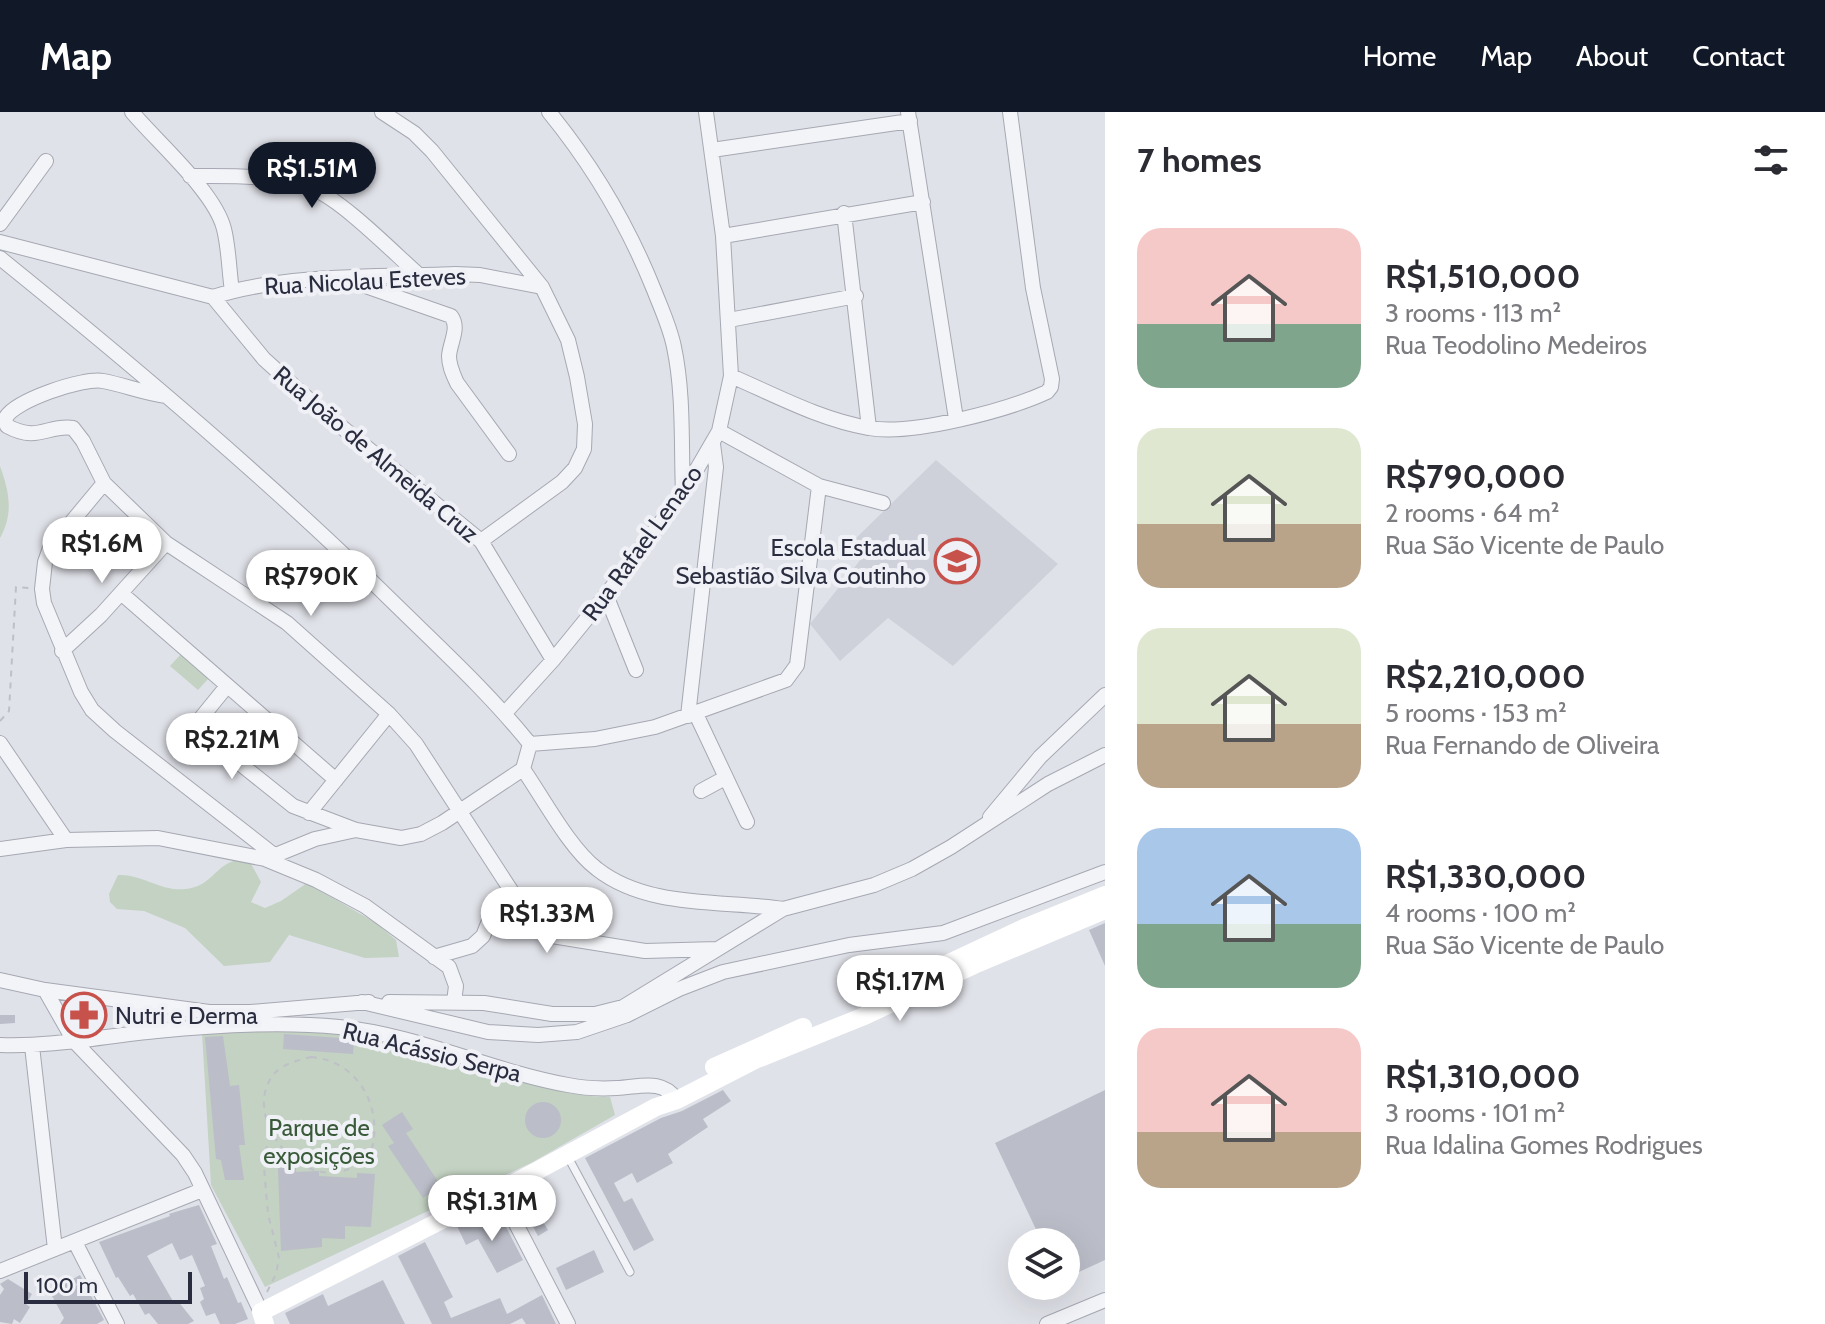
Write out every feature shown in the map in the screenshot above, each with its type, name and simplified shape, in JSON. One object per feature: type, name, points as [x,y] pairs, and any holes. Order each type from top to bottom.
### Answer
[{"type":"street","points":[[132,112],[190,176],[216,212],[223,227],[232,291]]},
{"type":"street","points":[[383,112],[414,133],[432,151],[542,287],[568,340],[577,377],[585,424],[584,449],[575,468],[562,482],[481,541]]},
{"type":"street","points":[[549,112],[618,209],[669,327],[675,348],[678,381],[683,493]]},
{"type":"street","name":"Rua Rafael Lenaco","points":[[505,713],[606,595],[683,493],[716,438],[731,376],[723,236],[706,112]]},
{"type":"street","points":[[731,376],[838,420],[895,431],[956,419],[1038,396],[1051,387],[1052,379],[1033,288],[1010,112]]},
{"type":"street","points":[[712,150],[909,116],[956,419]]},
{"type":"street","points":[[0,224],[46,161]]},
{"type":"street","points":[[190,176],[265,179],[315,189],[419,275]]},
{"type":"street","points":[[723,236],[923,202]]},
{"type":"street","points":[[844,213],[869,428]]},
{"type":"street","points":[[0,242],[213,297]]},
{"type":"street","points":[[0,258],[272,488],[347,557],[505,713],[530,744]]},
{"type":"street","name":"Rua Nicolau Esteves","points":[[213,297],[270,285],[419,275],[480,275],[542,287]]},
{"type":"street","points":[[343,279],[451,316],[456,325],[449,352],[452,372],[509,454]]},
{"type":"street","points":[[729,320],[856,296]]},
{"type":"street","name":"Rua João de Almeida Cruz","points":[[213,297],[274,369],[481,541],[553,660]]},
{"type":"street","points":[[166,396],[101,380],[81,381],[36,398],[6,415],[7,426],[30,434],[73,428],[104,483],[166,543],[287,623],[389,714],[416,744],[540,931],[549,937],[645,951],[717,949]]},
{"type":"street","points":[[747,822],[692,715],[716,467],[716,438],[819,486],[883,503]]},
{"type":"street","points":[[104,483],[50,548],[42,589],[62,651],[92,710],[270,857],[365,906],[449,967],[454,975],[454,1002]]},
{"type":"street","points":[[530,744],[595,739],[655,727],[786,680],[792,675],[799,651],[819,486]]},
{"type":"street","points":[[62,651],[166,543]]},
{"type":"street","points":[[121,593],[336,780]]},
{"type":"street","points":[[606,595],[636,670]]},
{"type":"street","points":[[227,686],[201,718],[201,724],[293,806],[356,830],[401,838],[421,834],[493,791],[523,769],[530,744]]},
{"type":"street","points":[[985,825],[1040,757],[1105,695]]},
{"type":"street","points":[[309,813],[389,714]]},
{"type":"street","points":[[0,743],[66,840]]},
{"type":"street","points":[[0,980],[45,990],[209,1012],[250,1012],[362,1002],[484,1003],[552,1014],[625,1011],[783,909],[874,885],[912,869],[1048,784],[1105,755]]},
{"type":"street","points":[[523,769],[576,848],[597,870],[608,876],[631,888],[664,897],[783,909]]},
{"type":"street","points":[[701,791],[725,778]]},
{"type":"street","points":[[0,849],[66,840],[158,838],[270,857],[315,839],[356,830]]},
{"type":"street","points":[[362,1002],[488,1032],[538,1035],[577,1032],[723,972],[849,945],[943,933],[1105,872]]},
{"type":"street","points":[[434,957],[472,946],[483,936],[493,911],[514,895]]},
{"type":"street","points":[[45,990],[74,1041],[183,1155],[263,1318],[674,1096],[860,1012],[1105,895]]},
{"type":"street","points":[[972,959],[1105,910]]},
{"type":"street","name":"Rua Acássio Serpa","points":[[0,1045],[32,1046],[187,1029],[275,1025],[340,1027],[426,1045],[499,1069],[571,1086],[661,1086],[674,1096]]},
{"type":"street","points":[[32,1046],[55,1249]]},
{"type":"street","points":[[0,1271],[202,1190]]},
{"type":"street","points":[[499,1191],[568,1324]]},
{"type":"street","points":[[75,1242],[117,1324]]},
{"type":"street","points":[[1047,1324],[1105,1300]]},
{"type":"lane","points":[[567,1155],[630,1272]]},
{"type":"path","points":[[0,721],[9,711],[16,587],[42,589]]},
{"type":"path","points":[[263,1318],[279,1258],[268,1214],[264,1168],[269,1130],[266,1094],[273,1075],[291,1062],[311,1057],[327,1058],[357,1078],[372,1110],[374,1127],[372,1148],[363,1160],[348,1170],[330,1173],[303,1166],[278,1147],[269,1130]]},
{"type":"shaded area","name":"Escola Estadual Sebastião Silva Coutinho","points":[[936,460],[1058,564],[953,666],[888,618],[840,661],[810,624],[861,559],[853,541]]},
{"type":"green space","points":[[0,466],[9,511],[0,538]]},
{"type":"green space","points":[[181,654],[208,679],[198,690],[170,666]]},
{"type":"green space","points":[[230,862],[250,862],[261,882],[251,902],[265,908],[307,883],[376,923],[396,940],[399,957],[365,958],[289,935],[270,962],[224,966],[185,928],[144,911],[117,909],[110,902],[109,894],[118,875],[168,888],[185,889],[201,884]]},
{"type":"green space","name":"Parque de exposições","points":[[227,1030],[324,1033],[396,1043],[444,1055],[538,1086],[586,1096],[610,1097],[615,1115],[531,1163],[265,1287],[211,1185],[202,1033]]},
{"type":"building","points":[[1105,923],[1105,966],[1089,930]]},
{"type":"building","name":"Nutri e Derma","points":[[71,1004],[93,1006],[92,1023],[83,1023],[70,1007]]},
{"type":"building","points":[[0,1015],[15,1015],[15,1023],[0,1024]]},
{"type":"building","points":[[284,1034],[354,1039],[353,1054],[283,1049]]},
{"type":"building","points":[[223,1036],[230,1086],[239,1085],[245,1145],[239,1145],[244,1180],[225,1180],[221,1160],[216,1159],[205,1037]]},
{"type":"building","points":[[723,1090],[731,1101],[703,1119],[708,1127],[668,1154],[673,1163],[637,1183],[632,1173],[614,1183],[624,1202],[632,1198],[654,1240],[634,1251],[585,1158]]},
{"type":"building","points":[[1105,1090],[1105,1260],[1080,1272],[1080,1228],[1035,1228],[995,1143]]},
{"type":"building","points":[[543,1102],[556,1107],[561,1120],[556,1133],[543,1138],[530,1133],[525,1120],[530,1107]]},
{"type":"building","points":[[402,1112],[413,1129],[406,1133],[441,1186],[423,1198],[388,1146],[394,1143],[382,1125]]},
{"type":"building","points":[[278,1168],[296,1168],[296,1172],[319,1171],[319,1176],[357,1178],[357,1173],[375,1174],[371,1227],[345,1226],[345,1239],[322,1238],[322,1247],[281,1251]]},
{"type":"building","points":[[538,1184],[552,1209],[544,1213],[547,1218],[542,1220],[548,1230],[538,1236],[526,1214],[532,1211],[524,1196]]},
{"type":"building","points":[[199,1205],[217,1244],[211,1246],[224,1279],[227,1277],[248,1319],[235,1324],[220,1324],[215,1313],[206,1316],[200,1302],[204,1299],[200,1288],[205,1286],[192,1255],[180,1260],[172,1243],[147,1256],[174,1303],[177,1300],[194,1321],[188,1324],[158,1324],[149,1313],[145,1315],[133,1294],[130,1296],[116,1278],[99,1242]]},
{"type":"building","points":[[479,1215],[487,1232],[504,1223],[523,1260],[497,1273],[478,1239],[466,1245],[457,1226]]},
{"type":"building","points":[[425,1242],[453,1297],[444,1302],[451,1318],[500,1298],[507,1314],[542,1295],[556,1324],[526,1324],[522,1318],[510,1324],[432,1324],[398,1256]]},
{"type":"building","points":[[594,1250],[604,1272],[566,1290],[556,1268]]},
{"type":"building","points":[[80,1275],[104,1320],[97,1324],[60,1324],[64,1318],[52,1296],[57,1293],[54,1289]]},
{"type":"building","points":[[8,1279],[32,1294],[26,1304],[30,1307],[20,1323],[14,1319],[12,1324],[0,1322],[0,1295],[4,1289],[0,1284]]},
{"type":"building","points":[[383,1280],[405,1324],[290,1324],[285,1313],[323,1294],[328,1306]]},
{"type":"place","name":"Escola Estadual Sebastião Silva Coutinho","points":[[957,561]]},
{"type":"place","name":"Nutri e Derma","points":[[84,1015]]}]
